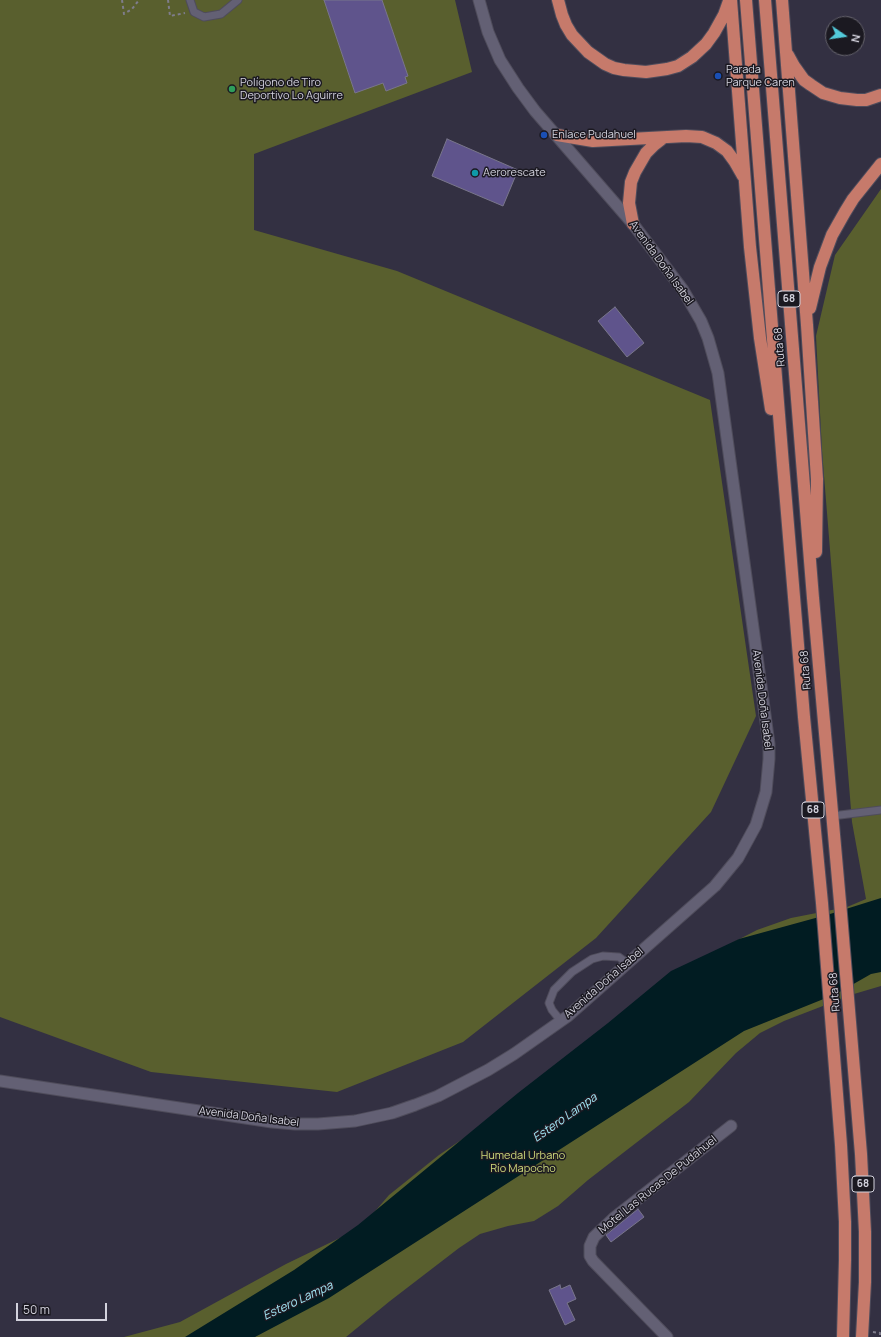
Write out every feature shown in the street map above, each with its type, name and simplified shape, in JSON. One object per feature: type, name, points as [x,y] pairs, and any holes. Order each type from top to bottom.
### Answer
[{"type":"highway","points":[[558,0],[566,25],[588,52],[605,64],[614,68],[646,72],[678,66],[692,57],[706,44],[714,33],[730,0]]},
{"type":"highway","points":[[730,0],[750,247],[760,338],[783,465]]},
{"type":"highway","name":"Ruta 68","points":[[746,0],[783,465],[822,903],[841,1145],[846,1260],[843,1337]]},
{"type":"highway","name":"Ruta 68","points":[[765,0],[813,598],[851,1032],[864,1201],[865,1282],[862,1337]]},
{"type":"highway","points":[[782,0],[807,325],[817,479],[813,598]]},
{"type":"highway","points":[[786,49],[794,66],[807,83],[828,95],[848,100],[866,100],[881,95]]},
{"type":"highway","points":[[557,135],[593,141],[694,136],[702,137],[716,143],[727,151],[732,156],[745,179]]},
{"type":"highway","points":[[633,224],[629,203],[631,182],[646,153],[663,138]]},
{"type":"highway","points":[[807,325],[814,286],[832,235],[853,199],[881,164]]},
{"type":"street","name":"Avenida Doña Isabel","points":[[0,1081],[272,1122],[295,1124],[337,1123],[392,1113],[438,1096],[481,1074],[514,1054],[561,1021],[715,886],[738,858],[750,837],[766,792],[769,760],[767,729],[721,390],[714,355],[701,321],[683,290],[633,224],[535,111],[500,60],[488,32],[479,0]]},
{"type":"street","name":"Motel Las Rucas De Pudahuel","points":[[667,1337],[593,1261],[590,1256],[590,1246],[594,1237],[615,1217],[731,1126]]},
{"type":"lane","points":[[190,0],[194,12],[204,17],[221,14],[238,0]]},
{"type":"lane","points":[[832,816],[881,810]]},
{"type":"lane","points":[[561,1021],[552,1010],[549,1003],[554,990],[572,972],[592,959],[603,956],[619,957],[627,963]]},
{"type":"path","points":[[122,0],[124,14],[132,9],[139,0]]},
{"type":"path","points":[[168,0],[170,16],[194,12]]},
{"type":"green space","points":[[0,0],[455,0],[472,72],[254,154],[254,230],[397,271],[710,400],[756,716],[711,812],[596,938],[463,1042],[337,1092],[151,1072],[0,1017]]},
{"type":"green space","name":"Humedal Urbano Río Mapocho","points":[[881,189],[881,986],[854,994],[784,1021],[760,1033],[736,1053],[689,1102],[588,1180],[558,1206],[534,1221],[508,1226],[480,1234],[459,1248],[390,1301],[346,1337],[124,1337],[180,1322],[286,1264],[350,1233],[365,1223],[389,1195],[439,1155],[724,947],[757,930],[791,918],[847,907],[866,899],[852,822],[822,451],[816,336],[835,255]]},
{"type":"water","name":"Humedal Urbano Río Mapocho","points":[[881,898],[881,972],[871,974],[836,994],[744,1031],[329,1298],[255,1337],[185,1337],[294,1270],[358,1225],[518,1093],[608,1023],[671,971],[739,939],[830,914]]},
{"type":"building","points":[[324,0],[382,0],[408,76],[405,77],[407,83],[386,91],[383,83],[355,93]]},
{"type":"building","name":"Aerorescate","points":[[447,139],[518,170],[503,206],[432,176]]},
{"type":"building","points":[[615,307],[644,343],[627,357],[598,321]]},
{"type":"building","points":[[638,1209],[644,1217],[611,1242],[606,1235]]},
{"type":"building","points":[[560,1285],[561,1289],[570,1285],[576,1299],[567,1303],[575,1320],[565,1325],[549,1290]]},
{"type":"place","name":"Parada Parque Caren","points":[[718,76]]},
{"type":"place","name":"Polígono de Tiro Deportivo Lo Aguirre","points":[[232,89]]},
{"type":"place","name":"Enlace Pudahuel","points":[[544,135]]},
{"type":"place","name":"Aerorescate","points":[[475,173]]},
{"type":"water label","name":"Estero Lampa","points":[[565,1118]]},
{"type":"water label","name":"Estero Lampa","points":[[298,1301]]}]
